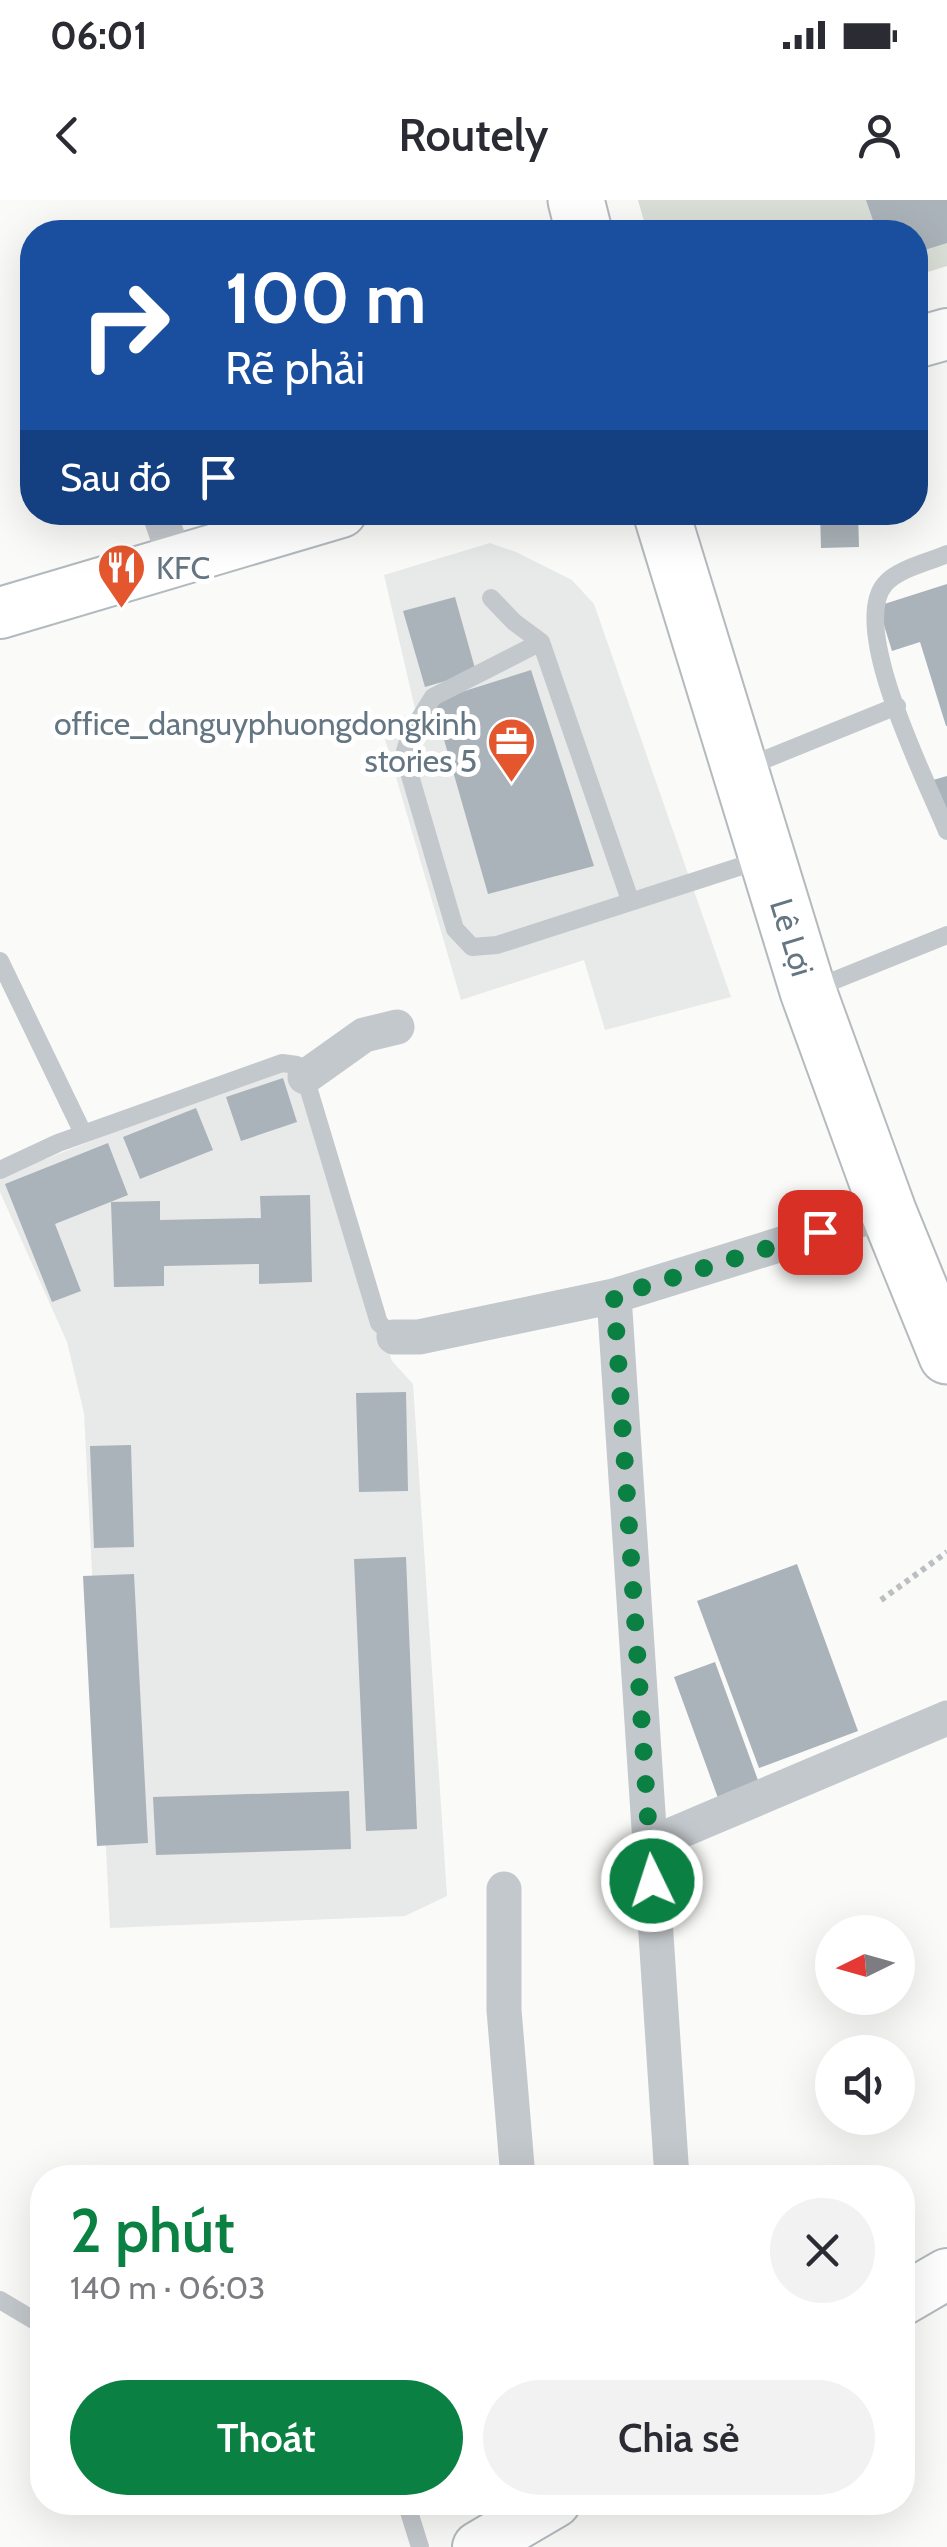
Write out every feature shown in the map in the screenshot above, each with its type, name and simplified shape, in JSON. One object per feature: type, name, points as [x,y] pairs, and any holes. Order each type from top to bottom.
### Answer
[{"type":"main road","points":[[0,613],[298,525]]},
{"type":"main road","name":"Lê Lợi","points":[[665,525],[808,990],[888,1211],[947,1356]]},
{"type":"main road","points":[[915,2292],[947,2274]]},
{"type":"main road","points":[[478,2547],[529,2515]]},
{"type":"street","points":[[164,525],[176,561]]},
{"type":"street","points":[[305,1077],[364,1035],[396,1026]]},
{"type":"street","points":[[394,1338],[419,1337],[614,1296],[888,1211]]},
{"type":"street","points":[[614,1296],[671,2165]]},
{"type":"street","points":[[650,1844],[947,1718]]},
{"type":"street","points":[[504,1889],[504,2010],[517,2165]]},
{"type":"lane","points":[[947,554],[888,580],[877,595],[874,630],[880,664],[947,831]]},
{"type":"lane","points":[[491,598],[541,642],[630,900]]},
{"type":"lane","points":[[541,642],[433,697],[410,734],[404,755],[454,929],[472,946],[497,945],[768,857]]},
{"type":"lane","points":[[741,769],[896,706]]},
{"type":"lane","points":[[808,990],[947,935]]},
{"type":"lane","points":[[0,962],[82,1133]]},
{"type":"lane","points":[[0,1170],[82,1133],[282,1063],[297,1066],[305,1077],[379,1323],[394,1338]]},
{"type":"lane","points":[[0,2300],[30,2318]]},
{"type":"lane","points":[[410,2515],[420,2547]]},
{"type":"path","points":[[881,1600],[947,1552]]},
{"type":"shaded area","points":[[638,200],[947,200],[947,266],[928,272],[928,220],[644,220]]},
{"type":"shaded area","points":[[490,543],[572,580],[594,604],[731,997],[605,1030],[584,960],[461,1000],[380,722],[416,713],[384,575]]},
{"type":"shaded area","points":[[296,1060],[392,1361],[413,1384],[447,1896],[405,1916],[110,1928],[84,1413],[67,1342],[0,1192],[0,1177]]},
{"type":"building","points":[[866,200],[947,200],[947,243],[928,249],[928,220],[873,220]]},
{"type":"building","points":[[820,525],[858,525],[859,547],[821,548]]},
{"type":"building","points":[[947,584],[946,726],[920,642],[892,651],[878,606]]},
{"type":"building","points":[[455,597],[476,672],[425,687],[403,611]]},
{"type":"building","name":"office_danguyphuongdongkinh stories 5","points":[[531,670],[594,866],[488,894],[433,701]]},
{"type":"building","points":[[947,776],[947,820],[933,780]]},
{"type":"building","points":[[283,1078],[297,1122],[241,1141],[226,1097]]},
{"type":"building","points":[[196,1108],[213,1150],[140,1179],[123,1137]]},
{"type":"building","points":[[108,1143],[128,1195],[55,1224],[81,1291],[52,1302],[5,1184]]},
{"type":"building","points":[[310,1195],[312,1282],[259,1284],[259,1264],[164,1266],[164,1286],[114,1287],[111,1202],[160,1201],[160,1220],[261,1218],[260,1196]]},
{"type":"building","points":[[406,1392],[408,1491],[359,1492],[356,1393]]},
{"type":"building","points":[[131,1445],[134,1547],[94,1548],[90,1446]]},
{"type":"building","points":[[406,1557],[417,1829],[366,1831],[354,1559]]},
{"type":"building","points":[[797,1564],[858,1731],[759,1768],[697,1601]]},
{"type":"building","points":[[134,1574],[148,1843],[97,1846],[83,1576]]},
{"type":"building","points":[[715,1662],[759,1783],[718,1798],[674,1677]]},
{"type":"building","points":[[349,1791],[351,1849],[156,1855],[153,1797]]},
{"type":"place","name":"KFC","points":[[121,610]]},
{"type":"place","name":"office_danguyphuongdongkinh stories 5","points":[[512,784]]},
{"type":"route","points":[[652,1881],[614,1296],[820,1232]]}]
